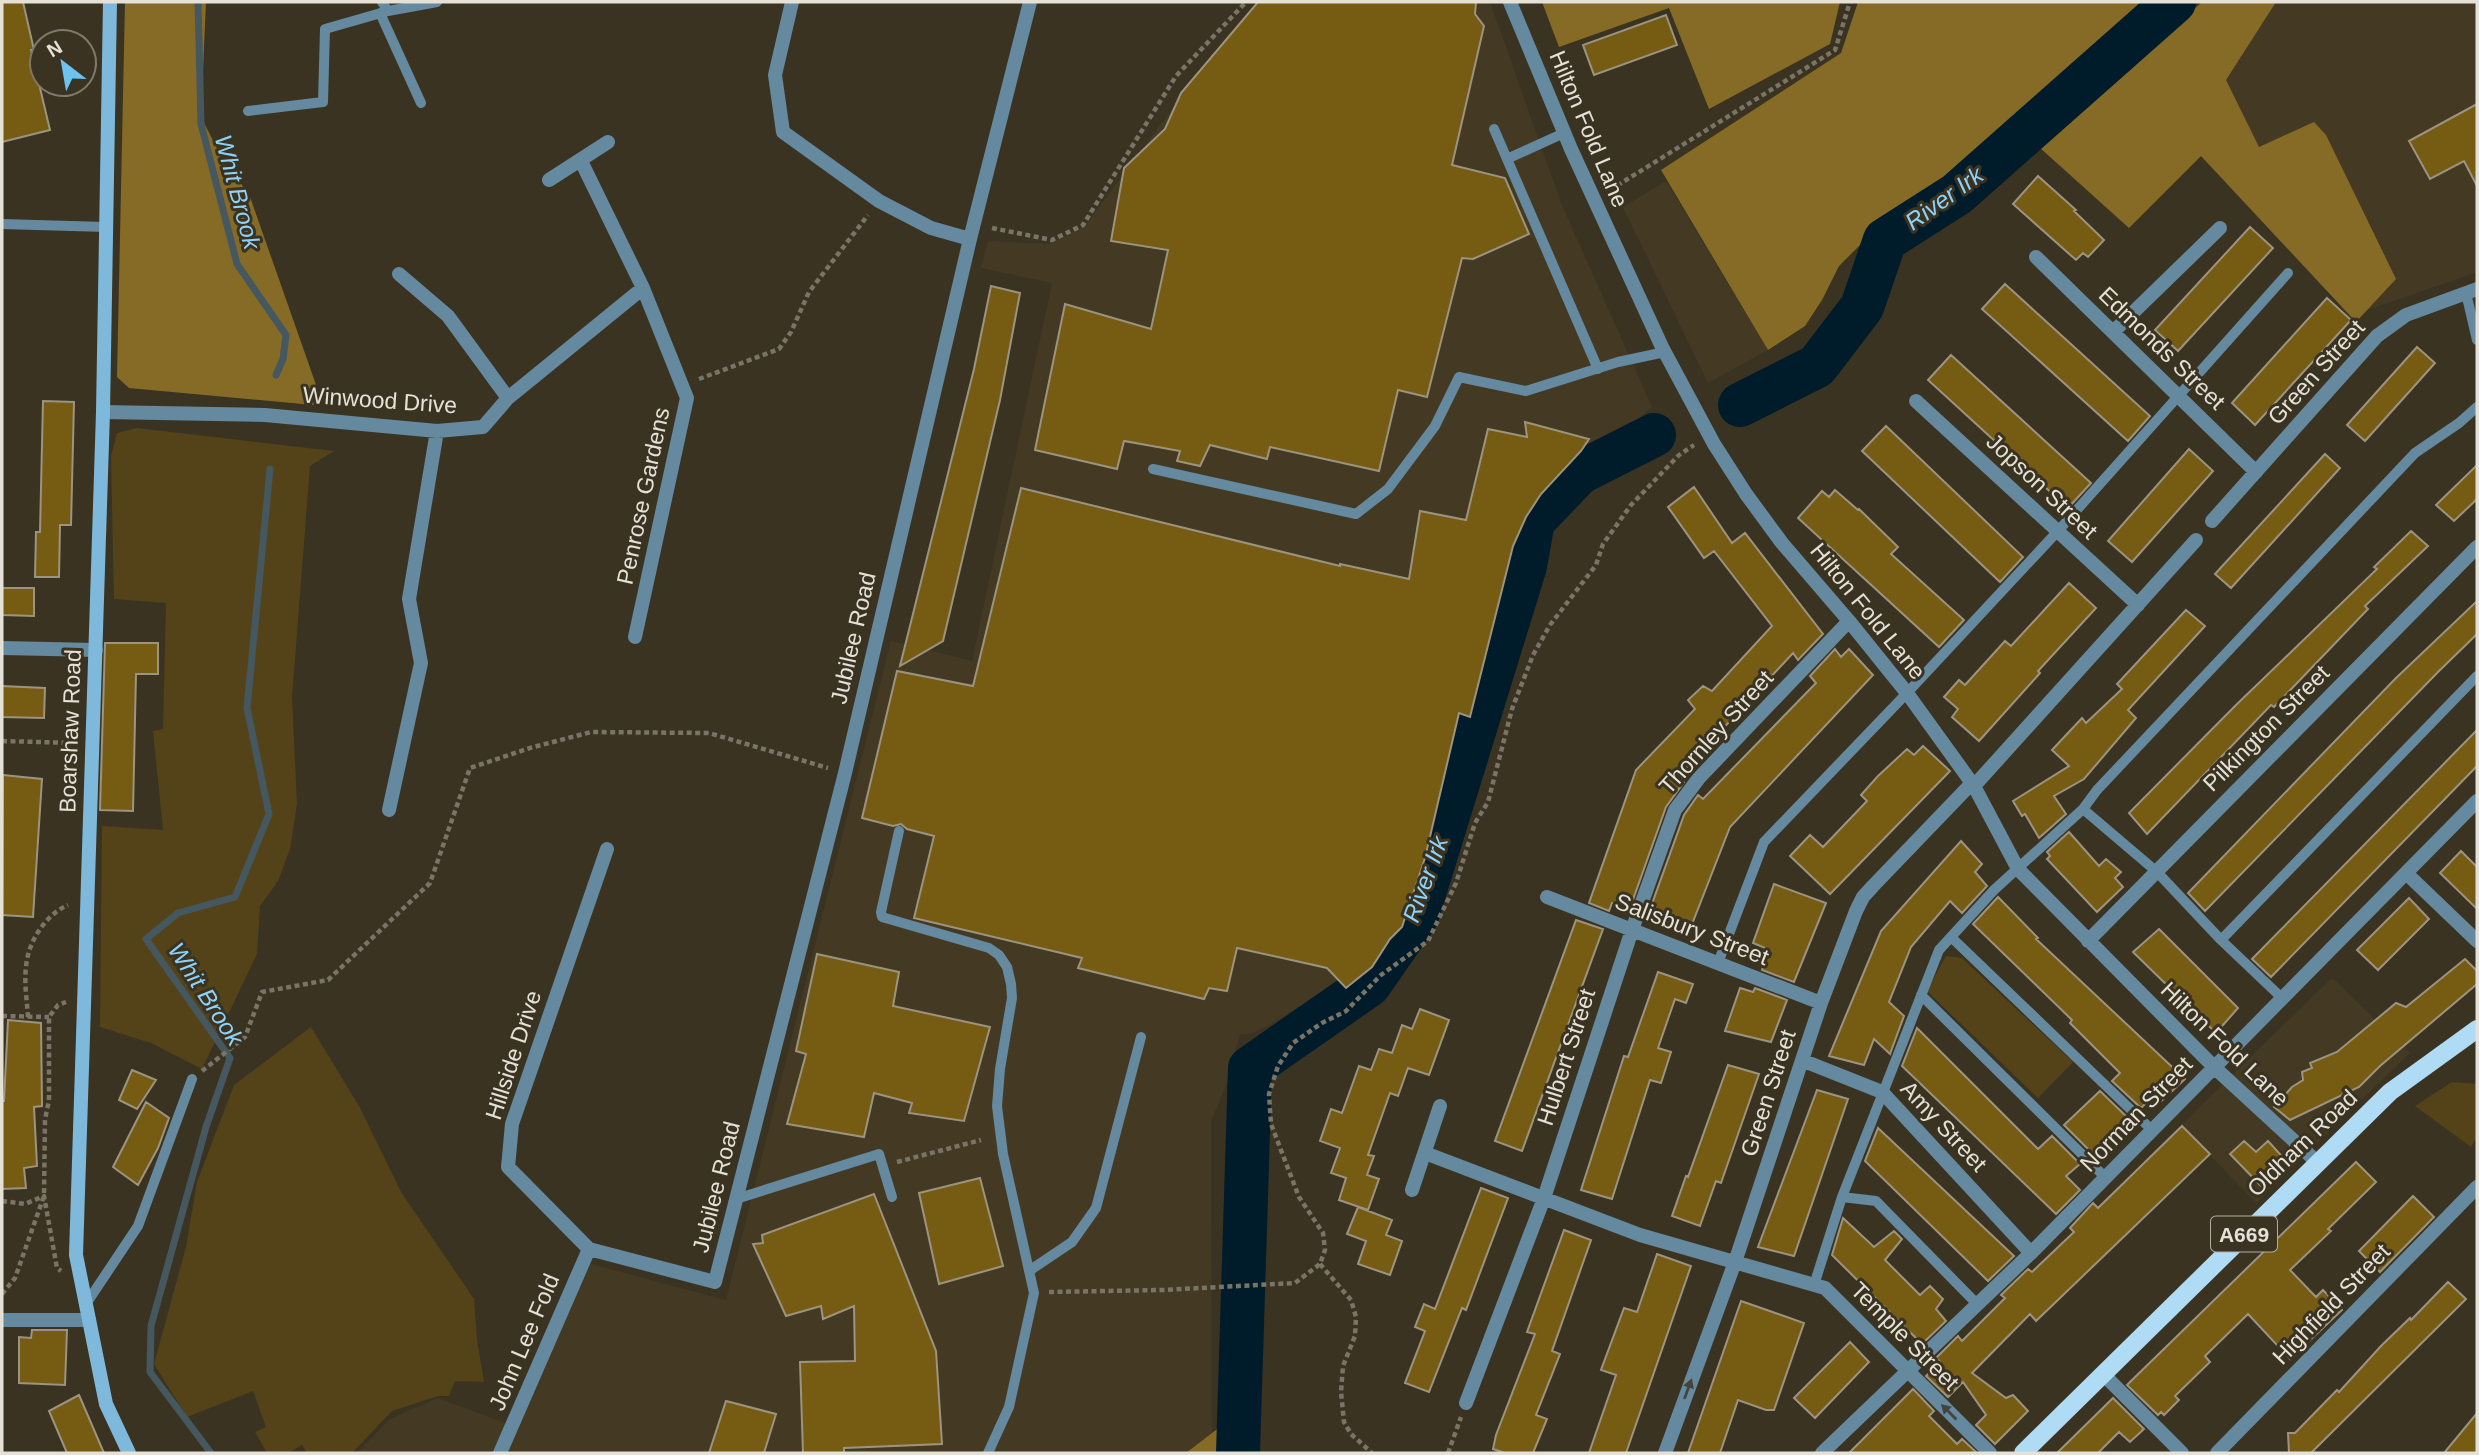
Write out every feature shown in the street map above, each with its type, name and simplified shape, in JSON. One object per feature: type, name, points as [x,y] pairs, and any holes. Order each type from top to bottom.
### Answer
[{"type":"main road","name":"Oldham Road","points":[[2023,1453],[2390,1093],[2477,1029]]},
{"type":"street","name":"Boarshaw Road","points":[[110,2],[103,412],[76,1255],[106,1404],[129,1453]]},
{"type":"street","points":[[792,2],[775,75],[783,132],[879,201],[931,228],[970,239]]},
{"type":"street","name":"Jubilee Road","points":[[589,1249],[715,1283],[845,774],[970,239],[1030,2]]},
{"type":"street","name":"Hilton Fold Lane","points":[[1510,2],[1564,133],[1665,352],[1746,494],[1782,543],[1907,693],[1973,784],[2018,869],[2214,1067],[2317,1162]]},
{"type":"street","points":[[550,180],[608,142]]},
{"type":"street","name":"Penrose Gardens","points":[[581,161],[643,288],[687,398],[635,637]]},
{"type":"street","points":[[2113,332],[2220,228]]},
{"type":"street","name":"Edmonds Street","points":[[2036,257],[2256,472]]},
{"type":"street","points":[[399,274],[448,316],[508,398]]},
{"type":"street","name":"Winwood Drive","points":[[103,412],[265,415],[437,431],[483,427],[508,398],[643,288]]},
{"type":"street","name":"Green Street","points":[[2212,521],[2377,336],[2406,315],[2472,291]]},
{"type":"street","name":"Jopson Street","points":[[1916,401],[2138,605]]},
{"type":"street","points":[[389,810],[421,663],[409,599],[437,431]]},
{"type":"street","name":"Green Street","points":[[1665,1453],[1735,1262],[1804,1061],[1821,1003],[1863,898],[1973,784],[2196,540]]},
{"type":"street","name":"Pilkington Street","points":[[2088,941],[2477,547]]},
{"type":"street","name":"Thornley Street","points":[[1632,930],[1675,810],[1686,793],[1849,621]]},
{"type":"street","points":[[2,648],[96,650]]},
{"type":"street","name":"Norman Street","points":[[1822,1453],[2031,1253],[2477,801]]},
{"type":"street","name":"Hillside Drive","points":[[589,1249],[508,1167],[512,1124],[607,849]]},
{"type":"street","points":[[2406,873],[2477,941]]},
{"type":"street","name":"Salisbury Street","points":[[1547,897],[1821,1003]]},
{"type":"street","name":"Hulbert Street","points":[[1466,1404],[1544,1198],[1632,930]]},
{"type":"street","name":"Amy Street","points":[[1804,1061],[1882,1092],[2031,1253]]},
{"type":"street","points":[[1412,1190],[1440,1106]]},
{"type":"street","points":[[1425,1153],[1640,1235],[1735,1262]]},
{"type":"street","name":"Highfield Street","points":[[2217,1453],[2477,1187]]},
{"type":"street","name":"John Lee Fold","points":[[500,1453],[589,1249]]},
{"type":"street","name":"Temple Street","points":[[1735,1262],[1825,1288],[1990,1453]]},
{"type":"street","points":[[2,1320],[89,1320]]},
{"type":"street","points":[[2103,1374],[2182,1453]]},
{"type":"lane","points":[[248,111],[323,102],[325,29],[383,9],[437,2]]},
{"type":"lane","points":[[383,9],[421,103]]},
{"type":"lane","points":[[1494,129],[1598,369]]},
{"type":"lane","points":[[1507,159],[1564,133]]},
{"type":"lane","points":[[2,224],[106,227]]},
{"type":"lane","points":[[1718,963],[1764,842],[2057,531],[2288,273]]},
{"type":"lane","points":[[2472,291],[2477,340]]},
{"type":"lane","points":[[1153,469],[1356,514],[1388,489],[1427,437],[1458,377],[1526,391],[1665,352]]},
{"type":"lane","points":[[1814,1285],[1842,1197],[1939,950],[1994,890],[2083,809],[2096,790],[2415,453],[2459,423],[2477,407]]},
{"type":"lane","points":[[2221,940],[2477,676]]},
{"type":"lane","points":[[2083,809],[2157,872],[2221,940],[2283,999]]},
{"type":"lane","points":[[899,831],[882,917],[989,948],[999,955],[1007,967],[1012,998],[997,1105],[1003,1154],[1034,1293],[1009,1407],[988,1453]]},
{"type":"lane","points":[[1951,937],[2152,1130]]},
{"type":"lane","points":[[1921,995],[2106,1178]]},
{"type":"lane","points":[[1030,1271],[1072,1242],[1096,1208],[1141,1037]]},
{"type":"lane","points":[[86,1304],[138,1226],[192,1079]]},
{"type":"lane","points":[[736,1199],[879,1154],[892,1197]]},
{"type":"lane","points":[[1842,1197],[1876,1201],[1977,1304]]},
{"type":"path","points":[[974,224],[1052,240],[1083,225],[1176,76],[1246,2]]},
{"type":"path","points":[[1594,200],[1835,50],[1850,2]]},
{"type":"path","points":[[682,384],[755,360],[779,349],[791,332],[809,292],[879,201]]},
{"type":"path","points":[[1034,1293],[1295,1283],[1320,1264],[1325,1250],[1323,1233],[1299,1197],[1271,1124],[1269,1094],[1278,1066],[1293,1043],[1322,1023],[1346,1012],[1381,975],[1427,941],[1456,883],[1475,823],[1488,802],[1511,709],[1533,655],[1550,625],[1596,565],[1603,544],[1631,505],[1679,455],[1712,438]]},
{"type":"path","points":[[213,1062],[245,1037],[262,992],[328,980],[430,883],[470,768],[530,748],[592,732],[709,733],[845,774]]},
{"type":"path","points":[[2,741],[93,743]]},
{"type":"path","points":[[28,1017],[26,966],[33,941],[59,909],[88,896]]},
{"type":"path","points":[[2,1294],[15,1278],[44,1196],[45,1119],[49,1101],[49,1017],[58,1005],[85,996]]},
{"type":"path","points":[[2,1016],[49,1017]]},
{"type":"path","points":[[883,1166],[981,1140]]},
{"type":"path","points":[[2,1201],[25,1203],[44,1196]]},
{"type":"path","points":[[1320,1264],[1351,1300],[1356,1317],[1354,1336],[1343,1366],[1341,1392],[1344,1422],[1351,1434],[1372,1453]]},
{"type":"path","points":[[1448,1453],[1466,1404]]},
{"type":"shaded area","points":[[125,2],[206,2],[201,117],[224,162],[249,194],[321,399],[313,405],[129,388],[117,377]]},
{"type":"shaded area","points":[[1263,2],[1490,2],[1561,203],[1652,407],[1547,496],[1527,521],[1443,814],[1403,927],[1339,982],[1269,1025],[1250,1034],[1240,1034],[1225,1088],[1211,1121],[1212,1453],[357,1453],[390,1419],[438,1398],[515,1427],[591,1264],[726,1300],[891,641],[972,661],[1052,283],[981,268],[988,241],[1049,244],[1084,227],[1214,53]]},
{"type":"shaded area","points":[[1542,2],[1840,2],[1830,44],[1709,109],[1669,8],[1559,47]]},
{"type":"shaded area","points":[[1858,2],[2149,2],[1992,145],[1869,236],[1839,266],[1805,326],[1768,350],[1661,170],[1841,53]]},
{"type":"shaded area","points":[[2202,2],[2276,2],[2226,80],[2259,147],[2314,122],[2326,135],[2396,279],[2356,322],[2201,156],[2129,228],[2039,147]]},
{"type":"shaded area","points":[[2254,2],[2477,2],[2477,272],[2359,313],[2202,68]]},
{"type":"shaded area","points":[[1666,181],[1768,350],[1708,383],[1623,207]]},
{"type":"shaded area","points":[[137,428],[334,451],[310,466],[292,697],[297,804],[290,849],[278,881],[260,906],[257,954],[202,1069],[151,1043],[100,1027],[102,826],[163,830],[153,731],[163,729],[166,603],[114,599],[111,456],[117,433]]},
{"type":"shaded area","points":[[1946,956],[1962,958],[2073,1062],[2038,1098],[1927,991]]},
{"type":"shaded area","points":[[2332,978],[2410,1053],[2256,1203],[2181,1125]]},
{"type":"shaded area","points":[[311,1027],[360,1108],[401,1192],[474,1299],[484,1382],[455,1381],[449,1396],[438,1396],[392,1411],[352,1453],[307,1453],[302,1445],[288,1453],[267,1453],[255,1432],[266,1427],[253,1391],[187,1417],[154,1364],[186,1247],[197,1182],[234,1085]]},
{"type":"shaded area","points":[[2452,1082],[2477,1084],[2477,1137],[2471,1147],[2415,1106]]},
{"type":"shaded area","points":[[1225,1423],[1225,1453],[1186,1453]]},
{"type":"building","points":[[2,2],[23,2],[29,28],[28,98],[42,98],[50,130],[2,142]]},
{"type":"building","points":[[1258,2],[1476,2],[1475,14],[1484,26],[1452,165],[1505,178],[1529,234],[1473,259],[1462,258],[1427,397],[1398,390],[1379,471],[1270,447],[1267,459],[1210,445],[1200,466],[1177,461],[1180,451],[1124,441],[1117,469],[1035,450],[1065,304],[1151,329],[1168,250],[1111,241],[1124,168],[1165,129],[1181,93]]},
{"type":"building","points":[[1666,15],[1677,45],[1594,75],[1583,45]]},
{"type":"building","points":[[2477,104],[2477,186],[2464,161],[2430,179],[2409,141]]},
{"type":"building","points":[[2038,176],[2104,240],[2088,257],[2083,253],[2076,260],[2013,204]]},
{"type":"building","points":[[2250,227],[2273,248],[2178,351],[2155,330]]},
{"type":"building","points":[[2005,284],[2150,416],[2128,441],[1982,309]]},
{"type":"building","points":[[991,286],[1020,293],[1000,400],[943,641],[900,666],[974,369]]},
{"type":"building","points":[[2327,298],[2351,320],[2255,425],[2232,403]]},
{"type":"building","points":[[2417,347],[2435,363],[2365,441],[2347,425]]},
{"type":"building","points":[[1951,355],[2091,483],[2068,508],[1928,380]]},
{"type":"building","points":[[43,401],[74,402],[71,525],[60,525],[59,577],[35,577],[36,532],[40,532]]},
{"type":"building","points":[[1525,422],[1589,439],[1541,494],[1526,517],[1513,546],[1470,717],[1459,713],[1425,858],[1402,927],[1390,939],[1372,967],[1346,988],[1327,968],[1237,948],[1227,991],[1209,988],[1204,999],[1078,968],[1082,958],[914,918],[934,836],[907,829],[901,824],[893,826],[862,818],[897,671],[973,686],[1021,488],[1340,566],[1409,579],[1420,511],[1466,520],[1488,429],[1527,437]]},
{"type":"building","points":[[1886,426],[2023,557],[2000,582],[1862,451]]},
{"type":"building","points":[[2189,449],[2213,471],[2132,562],[2108,541]]},
{"type":"building","points":[[2325,454],[2340,468],[2231,588],[2215,574]]},
{"type":"building","points":[[2477,465],[2477,499],[2454,521],[2436,505]]},
{"type":"building","points":[[1694,487],[1732,543],[1745,533],[1823,634],[1798,660],[1793,653],[1679,776],[1684,782],[1666,807],[1630,908],[1612,903],[1609,911],[1589,903],[1636,770],[1695,709],[1688,700],[1703,686],[1712,691],[1772,626],[1714,551],[1704,558],[1668,507]]},
{"type":"building","points":[[1835,490],[1898,547],[1891,554],[1964,620],[1939,647],[1798,518],[1822,491],[1829,497]]},
{"type":"building","points":[[2411,531],[2428,546],[2365,606],[2368,609],[2147,834],[2129,813],[2377,569],[2374,567]]},
{"type":"building","points":[[2069,583],[2096,608],[1979,741],[1952,717],[1958,709],[1944,697],[1959,680],[1965,685],[2005,641],[2011,646]]},
{"type":"building","points":[[2,588],[34,588],[34,616],[2,615]]},
{"type":"building","points":[[2477,601],[2477,634],[2205,911],[2188,893],[2396,678]]},
{"type":"building","points":[[2186,610],[2205,626],[2128,710],[2136,718],[2084,779],[2054,796],[2066,814],[2039,838],[2025,814],[2022,816],[2013,801],[2069,766],[2052,750],[2082,718],[2086,723],[2122,689],[2117,684]]},
{"type":"building","points":[[105,643],[158,643],[158,674],[136,674],[133,811],[100,810]]},
{"type":"building","points":[[1835,649],[1841,657],[1849,649],[1873,675],[1730,827],[1689,932],[1648,915],[1684,815],[1698,795],[1703,799],[1816,683],[1810,676]]},
{"type":"building","points":[[2,686],[45,688],[44,718],[2,717]]},
{"type":"building","points":[[2477,730],[2477,766],[2271,977],[2252,959]]},
{"type":"building","points":[[1923,746],[1950,771],[1830,894],[1790,856],[1810,835],[1823,847],[1867,801],[1861,795],[1878,776],[1907,749],[1914,755]]},
{"type":"building","points":[[3,775],[42,779],[33,917],[2,915]]},
{"type":"building","points":[[2069,832],[2099,866],[2106,859],[2121,872],[2115,878],[2123,887],[2097,912],[2047,859],[2050,856],[2047,852]]},
{"type":"building","points":[[1961,841],[1982,864],[1975,872],[1987,886],[1962,913],[1950,901],[1911,947],[1889,1002],[1904,1016],[1890,1054],[1874,1039],[1864,1065],[1829,1056],[1881,931]]},
{"type":"building","points":[[2461,851],[2477,867],[2477,909],[2440,873]]},
{"type":"building","points":[[1774,884],[1826,903],[1794,982],[1762,970],[1770,950],[1753,943]]},
{"type":"building","points":[[1998,897],[2038,938],[2036,939],[2185,1079],[2155,1107],[2148,1101],[2141,1108],[2112,1081],[2120,1073],[2070,1023],[2072,1020],[1973,924]]},
{"type":"building","points":[[2409,898],[2429,919],[2378,970],[2357,950]]},
{"type":"building","points":[[1576,920],[1603,929],[1522,1151],[1495,1141]]},
{"type":"building","points":[[2159,929],[2238,1008],[2216,1033],[2133,952]]},
{"type":"building","points":[[817,954],[899,972],[893,1006],[990,1027],[964,1121],[909,1113],[912,1103],[874,1093],[864,1137],[787,1124],[806,1054],[796,1051]]},
{"type":"building","points":[[2465,959],[2477,971],[2477,984],[2359,1087],[2290,1120],[2274,1107],[2292,1087],[2303,1080],[2302,1072],[2312,1068],[2310,1063],[2337,1052],[2396,1003],[2406,1007]]},
{"type":"building","points":[[1658,972],[1693,984],[1686,1003],[1675,999],[1658,1048],[1671,1052],[1661,1083],[1650,1080],[1612,1199],[1581,1190],[1624,1056],[1628,1057]]},
{"type":"building","points":[[1740,988],[1753,992],[1755,988],[1787,1000],[1771,1042],[1725,1031]]},
{"type":"building","points":[[1420,1009],[1449,1020],[1429,1075],[1408,1068],[1398,1096],[1390,1093],[1368,1155],[1374,1156],[1367,1175],[1379,1179],[1368,1210],[1339,1200],[1346,1178],[1331,1173],[1340,1148],[1320,1141],[1331,1109],[1342,1113],[1359,1066],[1371,1070],[1379,1049],[1392,1053],[1402,1025],[1412,1029]]},
{"type":"building","points":[[8,1020],[41,1023],[42,1106],[34,1107],[37,1166],[24,1168],[26,1188],[2,1189],[2,1101]]},
{"type":"building","points":[[1917,1028],[2038,1149],[2052,1136],[2080,1164],[2066,1176],[2080,1190],[2056,1214],[1902,1066]]},
{"type":"building","points":[[1728,1065],[1759,1074],[1721,1183],[1716,1181],[1700,1226],[1672,1216]]},
{"type":"building","points":[[132,1070],[156,1080],[137,1109],[119,1100]]},
{"type":"building","points":[[1817,1090],[1848,1099],[1794,1256],[1758,1247]]},
{"type":"building","points":[[2100,1091],[2129,1119],[2092,1153],[2064,1125]]},
{"type":"building","points":[[146,1102],[169,1118],[158,1148],[138,1185],[113,1167]]},
{"type":"building","points":[[2182,1126],[2210,1154],[2036,1321],[2030,1314],[1972,1373],[2006,1398],[2013,1395],[2028,1411],[1995,1444],[1976,1425],[1986,1415],[1963,1382],[1948,1397],[1926,1376],[1940,1362],[1936,1358],[1958,1336],[1962,1341],[2005,1298],[2001,1295],[2028,1269],[2032,1272],[2074,1232],[2070,1228],[2093,1203],[2098,1208]]},
{"type":"building","points":[[1878,1128],[2014,1256],[1988,1281],[1865,1161]]},
{"type":"building","points":[[2244,1141],[2256,1152],[2268,1141],[2289,1164],[2263,1188],[2230,1154]]},
{"type":"building","points":[[2356,1162],[2376,1182],[2290,1270],[2316,1297],[2323,1290],[2342,1310],[2290,1359],[2248,1314],[2205,1356],[2210,1362],[2175,1396],[2179,1400],[2164,1415],[2161,1412],[2158,1415],[2127,1385]]},
{"type":"building","points":[[980,1178],[1003,1266],[939,1284],[919,1193]]},
{"type":"building","points":[[1481,1188],[1508,1198],[1466,1310],[1462,1308],[1429,1392],[1405,1383],[1425,1331],[1415,1327],[1424,1304],[1435,1309]]},
{"type":"building","points":[[874,1194],[936,1351],[942,1444],[844,1448],[844,1453],[803,1453],[800,1362],[855,1361],[854,1306],[823,1319],[821,1306],[786,1316],[753,1244],[763,1243],[762,1235]]},
{"type":"building","points":[[2413,1196],[2434,1217],[2380,1272],[2359,1251]]},
{"type":"building","points":[[1358,1207],[1392,1220],[1386,1235],[1402,1241],[1390,1275],[1358,1264],[1366,1241],[1347,1234]]},
{"type":"building","points":[[1843,1218],[1874,1247],[1894,1231],[1902,1239],[1885,1260],[1920,1295],[1930,1286],[1943,1299],[1936,1309],[1946,1321],[1922,1344],[1832,1255]]},
{"type":"building","points":[[1564,1230],[1591,1240],[1552,1351],[1560,1354],[1536,1415],[1547,1419],[1533,1453],[1505,1453],[1493,1449],[1496,1435],[1535,1334],[1527,1332]]},
{"type":"building","points":[[1657,1254],[1691,1266],[1626,1453],[1589,1453],[1616,1375],[1601,1370],[1624,1308],[1637,1312]]},
{"type":"building","points":[[2448,1282],[2466,1299],[2311,1453],[2289,1453],[2288,1433],[2295,1433],[2337,1390],[2339,1392],[2381,1346]]},
{"type":"building","points":[[1741,1301],[1804,1323],[1774,1410],[1766,1410],[1738,1400],[1720,1453],[1688,1453]]},
{"type":"building","points":[[32,1330],[67,1330],[65,1385],[19,1383],[19,1337],[31,1338]]},
{"type":"building","points":[[1850,1342],[1869,1362],[1815,1418],[1794,1398]]},
{"type":"building","points":[[1913,1389],[1934,1411],[1929,1416],[1957,1444],[1962,1439],[1977,1453],[1849,1453]]},
{"type":"building","points":[[79,1395],[104,1453],[67,1453],[49,1411]]},
{"type":"building","points":[[2113,1398],[2144,1429],[2130,1442],[2119,1432],[2098,1453],[2057,1453]]},
{"type":"building","points":[[726,1401],[776,1414],[764,1453],[709,1453]]},
{"type":"building","points":[[2477,1413],[2477,1453],[2444,1453]]},
{"type":"waterway","name":"Whit Brook","points":[[198,2],[201,124],[237,264],[286,335],[283,359],[276,375]]},
{"type":"waterway","name":"River Irk","points":[[1740,405],[1817,366],[1862,307],[1885,240],[1957,194],[2174,2]]},
{"type":"waterway","name":"River Irk","points":[[1238,1453],[1250,1068],[1369,985],[1417,916],[1525,566],[1533,521],[1579,473],[1654,435]]},
{"type":"waterway","name":"Whit Brook","points":[[211,1453],[150,1372],[151,1326],[206,1127],[230,1058],[146,939],[178,913],[235,897],[269,814],[247,708],[270,469]]}]
